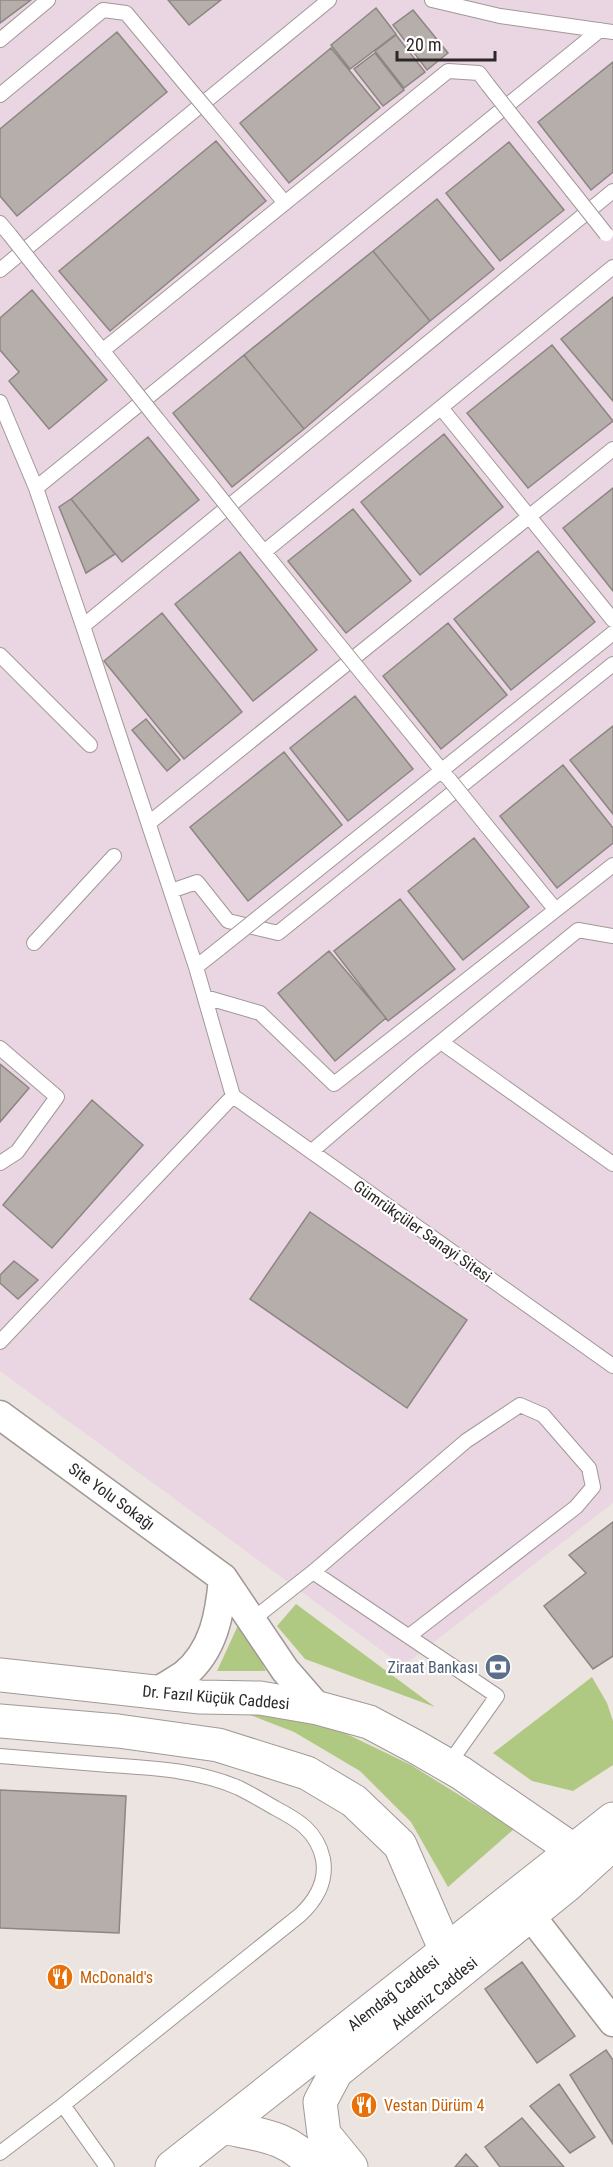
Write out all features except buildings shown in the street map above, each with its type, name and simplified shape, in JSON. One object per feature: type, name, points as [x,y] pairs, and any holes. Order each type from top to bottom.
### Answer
[{"type":"main road","name":"Dr. Fazıl Küçük Caddesi","points":[[0,1675],[200,1697],[260,1698],[318,1708],[369,1722],[448,1766],[573,1850]]},
{"type":"main road","points":[[0,1721],[118,1731],[218,1745],[307,1773],[354,1801],[400,1845],[446,1952]]},
{"type":"main road","name":"Alemdağ Caddesi","points":[[172,2167],[446,1952],[523,1905],[573,1850],[613,1819]]},
{"type":"main road","name":"Akdeniz Caddesi","points":[[351,2167],[324,2134],[320,2102],[336,2072],[523,1905],[605,1852],[613,1842]]},
{"type":"main road","points":[[223,2127],[282,2140],[304,2154],[314,2167]]},
{"type":"street","name":"Site Yolu Sokağı","points":[[0,1415],[223,1578],[285,1670],[318,1708]]},
{"type":"street","points":[[156,1692],[185,1674],[210,1643],[221,1604],[223,1578]]},
{"type":"street","points":[[523,1905],[612,2021]]},
{"type":"lane","points":[[0,40],[48,0]]},
{"type":"lane","points":[[0,270],[329,0]]},
{"type":"lane","points":[[432,0],[500,16],[607,31]]},
{"type":"lane","points":[[0,95],[103,10],[126,14],[285,203]]},
{"type":"lane","points":[[36,488],[607,31]]},
{"type":"lane","points":[[102,351],[448,71],[479,73],[609,238]]},
{"type":"lane","points":[[83,626],[613,191]]},
{"type":"lane","points":[[0,223],[331,635],[555,909]]},
{"type":"lane","points":[[264,552],[442,409],[613,267]]},
{"type":"lane","points":[[0,402],[36,488],[83,626],[196,967],[233,1096],[0,1342]]},
{"type":"lane","points":[[442,409],[613,620]]},
{"type":"lane","points":[[149,823],[613,449]]},
{"type":"lane","points":[[196,967],[445,775],[608,637]]},
{"type":"lane","points":[[0,655],[90,745]]},
{"type":"lane","points":[[171,891],[197,882],[228,921],[278,933],[613,664]]},
{"type":"lane","points":[[34,943],[114,856]]},
{"type":"lane","points":[[205,997],[260,1013],[334,1084],[613,865]]},
{"type":"lane","points":[[312,1151],[578,930],[613,936]]},
{"type":"lane","points":[[441,1042],[613,1164]]},
{"type":"lane","points":[[0,1048],[57,1097],[17,1152],[0,1163]]},
{"type":"lane","name":"Gümrükçüler Sanayi Sitesi","points":[[233,1096],[613,1366]]},
{"type":"lane","points":[[252,1620],[313,1572],[466,1441],[520,1405],[543,1415],[589,1468],[593,1487],[576,1507],[409,1636]]},
{"type":"lane","points":[[313,1572],[497,1695],[448,1766]]},
{"type":"lane","points":[[0,1756],[177,1771],[238,1788],[303,1824],[314,1836],[321,1850],[324,1864],[323,1879],[311,1905],[0,2153]]},
{"type":"lane","points":[[63,2105],[107,2167]]},
{"type":"shaded area","points":[[0,0],[613,0],[613,1503],[403,1666],[0,1371]]},
{"type":"green space","points":[[296,1604],[435,1707],[305,1659],[277,1626]]},
{"type":"green space","points":[[240,1621],[266,1671],[217,1671]]},
{"type":"green space","points":[[592,1677],[607,1703],[613,1721],[613,1765],[573,1791],[532,1781],[493,1753]]},
{"type":"green space","points":[[224,1705],[324,1723],[411,1765],[514,1829],[448,1887],[411,1822],[360,1771],[294,1732]]},
{"type":"place","name":"Ziraat Bankası","points":[[498,1667]]},
{"type":"place","name":"McDonald's","points":[[60,1977]]},
{"type":"place","name":"Vestan Dürüm 4","points":[[364,2105]]}]
